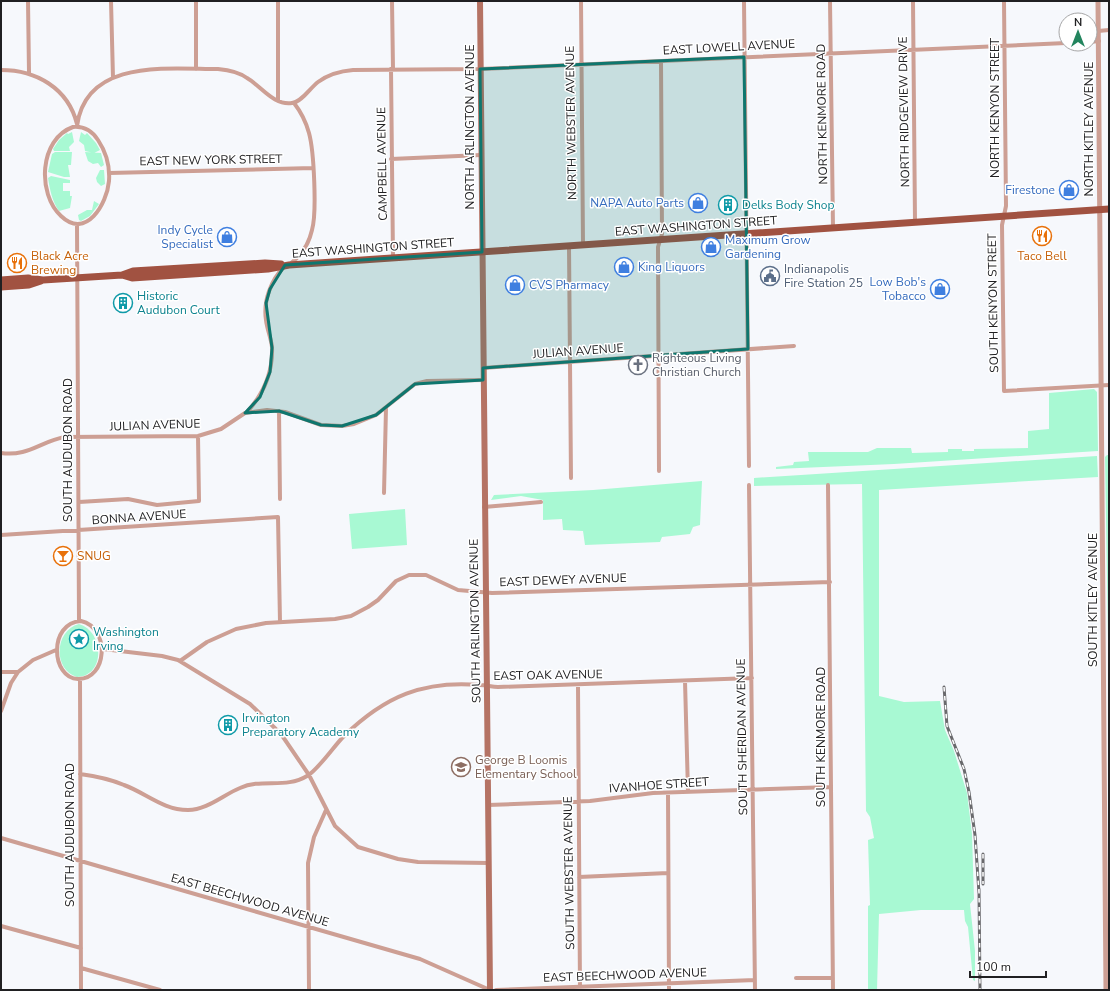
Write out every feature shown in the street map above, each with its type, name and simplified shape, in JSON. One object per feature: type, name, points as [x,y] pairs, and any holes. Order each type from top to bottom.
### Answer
[{"type":"main road","name":"NORTH ARLINGTON AVENUE","points":[[480,1],[482,252]]},
{"type":"main road","name":"EAST WASHINGTON STREET","points":[[1,280],[28,278],[43,280],[122,275],[132,278],[268,270],[287,265],[1109,209]]},
{"type":"main road","name":"SOUTH ARLINGTON AVENUE","points":[[482,252],[490,990]]},
{"type":"main road","name":"EAST WASHINGTON STREET","points":[[1,287],[29,285],[43,280]]},
{"type":"street","points":[[28,1],[29,73]]},
{"type":"street","points":[[111,1],[113,78]]},
{"type":"street","points":[[196,1],[196,69]]},
{"type":"street","points":[[278,1],[278,100]]},
{"type":"street","name":"CAMPBELL AVENUE","points":[[392,1],[391,159],[393,258]]},
{"type":"street","name":"NORTH WEBSTER AVENUE","points":[[581,1],[580,64],[582,245]]},
{"type":"street","points":[[744,1],[749,466]]},
{"type":"street","name":"NORTH KENMORE ROAD","points":[[830,1],[833,228]]},
{"type":"street","name":"NORTH RIDGEVIEW DRIVE","points":[[913,1],[915,222]]},
{"type":"street","name":"NORTH KENYON STREET","points":[[1004,1],[1006,206],[1004,216]]},
{"type":"street","name":"NORTH KITLEY AVENUE","points":[[1098,1],[1098,12]]},
{"type":"street","points":[[1098,31],[1109,30]]},
{"type":"street","name":"NORTH KITLEY AVENUE","points":[[1098,41],[1100,209]]},
{"type":"street","name":"EAST LOWELL AVENUE","points":[[294,103],[300,100],[317,82],[338,72],[358,69],[480,69],[831,52],[1058,43]]},
{"type":"street","points":[[659,471],[658,247],[662,234],[661,61]]},
{"type":"street","points":[[77,126],[80,114],[88,99],[97,89],[113,78],[138,70],[223,69],[238,73],[278,100],[286,103],[294,103],[304,119],[309,131],[313,168],[315,211],[312,230],[303,250],[287,265],[271,287],[266,303],[266,320],[272,350],[268,377],[260,397],[245,413]]},
{"type":"street","points":[[1,70],[29,73],[50,83],[62,95],[71,108],[77,126]]},
{"type":"street","points":[[77,126],[90,131],[98,139],[105,154],[109,173],[108,188],[100,208],[88,221],[77,224],[67,221],[56,211],[49,196],[45,177],[47,158],[54,142],[65,130],[77,126]]},
{"type":"street","points":[[391,159],[481,155]]},
{"type":"street","name":"EAST NEW YORK STREET","points":[[109,173],[313,168]]},
{"type":"street","name":"SOUTH KITLEY AVENUE","points":[[1100,209],[1106,990]]},
{"type":"street","name":"SOUTH KENYON STREET","points":[[1004,216],[1002,225],[1004,391],[1102,385]]},
{"type":"street","name":"SOUTH AUDUBON ROAD","points":[[77,224],[79,621]]},
{"type":"street","points":[[568,246],[571,478]]},
{"type":"street","name":"JULIAN AVENUE","points":[[483,368],[794,346]]},
{"type":"street","name":"JULIAN AVENUE","points":[[1,453],[22,453],[56,439],[78,437],[198,436],[221,429],[245,413],[267,410],[279,411],[312,423],[337,427],[363,422],[386,408],[410,386],[420,382],[483,380]]},
{"type":"street","points":[[1102,385],[1109,384]]},
{"type":"street","points":[[384,493],[386,408]]},
{"type":"street","points":[[279,411],[280,499]]},
{"type":"street","points":[[79,502],[128,499],[157,505],[199,501],[198,436]]},
{"type":"street","name":"SOUTH SHERIDAN AVENUE","points":[[749,485],[755,990]]},
{"type":"street","name":"SOUTH KENMORE ROAD","points":[[828,485],[833,990]]},
{"type":"street","points":[[484,506],[541,502]]},
{"type":"street","name":"BONNA AVENUE","points":[[1,535],[278,517],[280,622]]},
{"type":"street","name":"EAST DEWEY AVENUE","points":[[180,661],[208,642],[231,631],[252,625],[335,619],[351,616],[374,603],[396,581],[412,574],[426,575],[458,590],[485,593],[830,582]]},
{"type":"street","points":[[79,621],[88,624],[95,630],[100,638],[102,649],[100,662],[95,670],[88,676],[80,679],[70,676],[62,668],[56,650],[59,638],[65,629],[73,623],[79,621]]},
{"type":"street","points":[[102,649],[162,656],[180,661],[240,697],[265,717],[281,734],[309,775],[336,828],[352,843],[361,848],[418,862],[489,863]]},
{"type":"street","points":[[1,711],[11,683],[18,672],[33,660],[56,650]]},
{"type":"street","points":[[1,672],[18,672]]},
{"type":"street","name":"EAST OAK AVENUE","points":[[80,774],[108,779],[126,785],[166,807],[185,810],[204,807],[248,785],[290,782],[309,775],[351,730],[375,711],[400,696],[420,688],[434,686],[480,685],[498,688],[752,678]]},
{"type":"street","name":"SOUTH AUDUBON ROAD","points":[[80,679],[81,990]]},
{"type":"street","points":[[685,681],[688,792]]},
{"type":"street","name":"SOUTH WEBSTER AVENUE","points":[[578,685],[580,988]]},
{"type":"street","name":"IVANHOE STREET","points":[[488,805],[578,802],[640,794],[831,787]]},
{"type":"street","points":[[668,793],[669,990]]},
{"type":"street","points":[[309,990],[309,858],[314,837],[326,810]]},
{"type":"street","name":"EAST BEECHWOOD AVENUE","points":[[1,838],[420,959],[490,990]]},
{"type":"street","points":[[579,877],[668,874]]},
{"type":"street","points":[[1,926],[81,948]]},
{"type":"street","points":[[81,968],[160,990]]},
{"type":"street","points":[[796,978],[833,978]]},
{"type":"street","name":"EAST BEECHWOOD AVENUE","points":[[496,990],[580,988],[755,980]]},
{"type":"highlighted area","points":[[744,57],[748,349],[483,368],[483,380],[415,384],[376,415],[342,426],[321,425],[279,411],[245,413],[260,397],[270,372],[272,348],[266,303],[270,289],[285,265],[482,252],[480,69]]},
{"type":"green space","points":[[72,132],[74,142],[69,147],[70,151],[54,151],[53,149],[59,140],[67,133]]},
{"type":"green space","points":[[81,132],[85,135],[87,133],[100,150],[94,153],[85,151],[84,145],[79,141]]},
{"type":"green space","points":[[55,152],[72,152],[71,165],[68,165],[70,177],[64,177],[48,172],[52,154]]},
{"type":"green space","points":[[85,152],[101,153],[104,165],[101,167],[98,163],[93,164],[88,161]]},
{"type":"green space","points":[[100,170],[104,170],[105,184],[101,186],[97,182],[96,178]]},
{"type":"green space","points":[[51,176],[70,180],[70,183],[63,183],[63,191],[70,191],[70,196],[72,196],[70,208],[59,211],[52,195],[48,178]]},
{"type":"green space","points":[[94,201],[99,204],[90,216],[81,221],[79,220],[78,215],[87,210],[92,210]]},
{"type":"green space","points":[[1094,389],[1097,392],[1098,451],[894,464],[776,469],[776,467],[793,465],[794,462],[809,461],[808,452],[868,452],[877,448],[911,448],[912,453],[948,452],[948,449],[974,451],[974,449],[1028,448],[1028,431],[1049,429],[1049,393]]},
{"type":"green space","points":[[1109,455],[1109,700],[1105,457]]},
{"type":"green space","points":[[1097,456],[1098,477],[879,490],[879,696],[904,702],[940,701],[945,730],[954,751],[967,793],[972,834],[974,899],[970,904],[975,951],[975,981],[973,980],[968,927],[965,921],[964,910],[921,910],[879,914],[877,990],[868,990],[868,906],[870,905],[868,840],[874,838],[870,817],[866,811],[862,484],[754,486],[754,478]]},
{"type":"green space","points":[[702,481],[700,525],[693,527],[690,534],[662,537],[660,542],[585,545],[583,531],[563,530],[562,519],[543,520],[543,500],[521,496],[491,500],[494,495],[593,490]]},
{"type":"green space","points":[[405,509],[407,545],[352,549],[349,514]]},
{"type":"green space","points":[[79,624],[87,628],[93,635],[97,644],[98,653],[97,662],[93,669],[86,675],[77,677],[69,673],[63,666],[60,658],[60,650],[61,641],[65,634],[71,628]]},
{"type":"railway","points":[[944,687],[947,726],[964,769],[969,792],[975,835],[979,893]]},
{"type":"railway","points":[[983,854],[983,884]]},
{"type":"railway","points":[[979,889],[980,990]]},
{"type":"place","name":"Firestone","points":[[1069,190]]},
{"type":"place","name":"NAPA Auto Parts","points":[[698,203]]},
{"type":"place","name":"Delks Body Shop","points":[[728,205]]},
{"type":"place","name":"Taco Bell","points":[[1042,236]]},
{"type":"place","name":"Indy Cycle Specialist","points":[[227,237]]},
{"type":"place","name":"Maximum Grow Gardening","points":[[711,247]]},
{"type":"place","name":"Black Acre Brewing","points":[[17,263]]},
{"type":"place","name":"King Liquors","points":[[624,267]]},
{"type":"place","name":"Indianapolis Fire Station 25","points":[[770,276]]},
{"type":"place","name":"CVS Pharmacy","points":[[515,285]]},
{"type":"place","name":"Low Bob's Tobacco","points":[[940,289]]},
{"type":"place","name":"Historic Audubon Court","points":[[123,303]]},
{"type":"place","name":"Righteous Living Christian Church","points":[[638,365]]},
{"type":"place","name":"SNUG","points":[[63,556]]},
{"type":"place","name":"Washington Irving","points":[[79,639]]},
{"type":"place","name":"Irvington Preparatory Academy","points":[[228,725]]},
{"type":"place","name":"George B Loomis Elementary School","points":[[461,767]]}]
